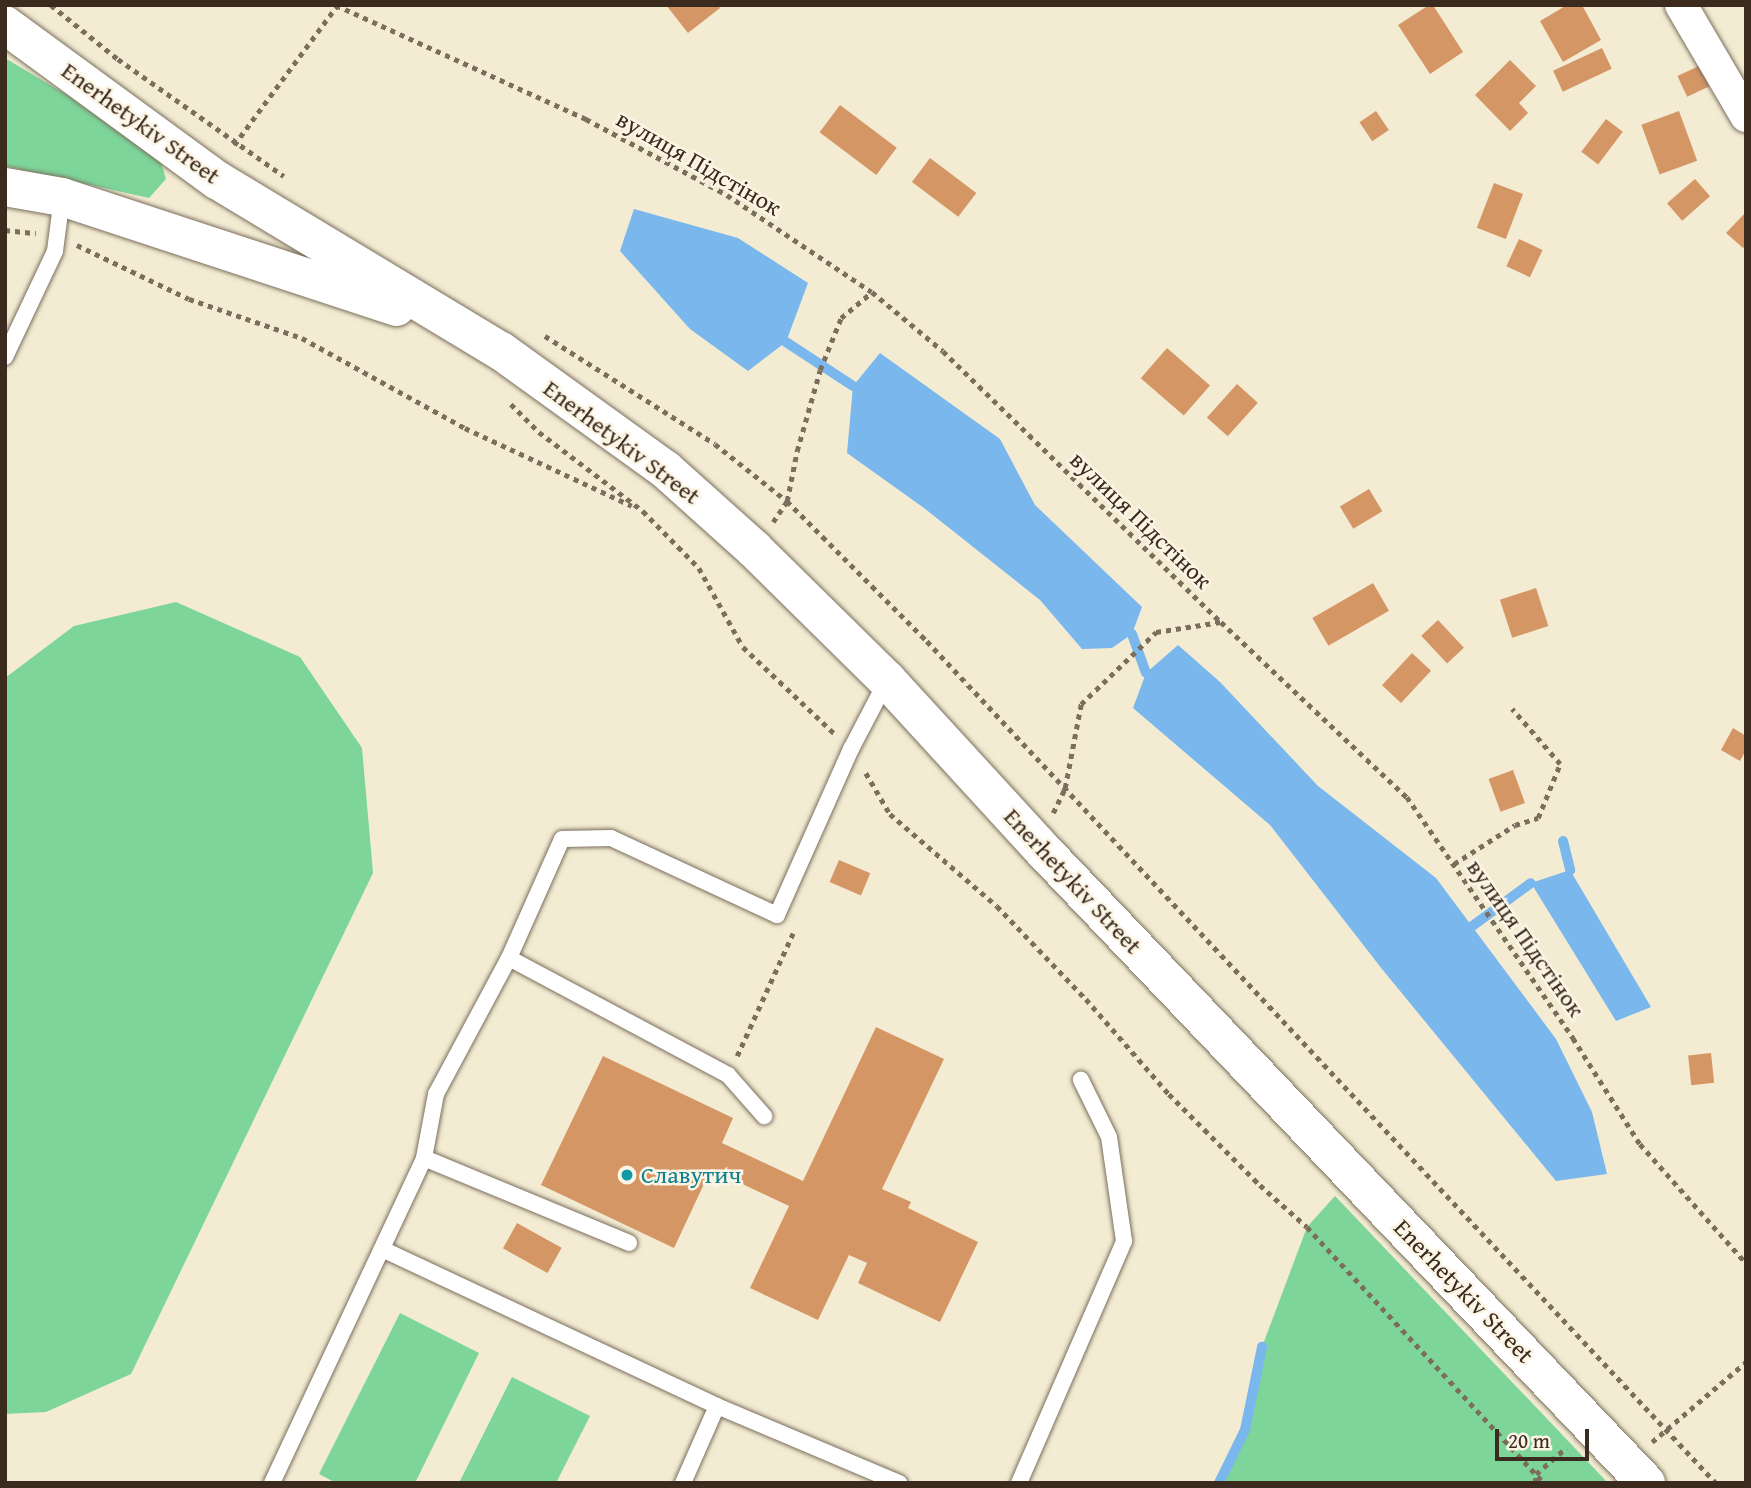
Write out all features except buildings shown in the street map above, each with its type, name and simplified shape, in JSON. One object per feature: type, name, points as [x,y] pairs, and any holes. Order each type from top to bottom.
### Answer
[{"type":"main road","name":"Enerhetykiv Street","points":[[5,25],[217,180],[501,351],[666,470],[754,549],[887,680],[1039,846],[1636,1473]]},
{"type":"main road","name":"Enerhetykiv Street","points":[[5,187],[62,197],[458,327]]},
{"type":"street","points":[[1681,5],[1746,116]]},
{"type":"lane","points":[[5,358],[55,251],[62,197]]},
{"type":"lane","points":[[272,1483],[424,1158],[436,1094],[509,958],[562,839],[611,838],[777,915],[851,749],[887,680]]},
{"type":"lane","points":[[509,958],[728,1075],[764,1116]]},
{"type":"lane","points":[[1019,1483],[1125,1241],[1109,1137],[1081,1080]]},
{"type":"lane","points":[[424,1158],[629,1243]]},
{"type":"lane","points":[[382,1249],[718,1406],[900,1483]]},
{"type":"lane","points":[[683,1483],[718,1406]]},
{"type":"path","points":[[217,180],[235,143],[337,5]]},
{"type":"path","name":"вулиця Підстінок","points":[[337,5],[586,119],[727,195],[872,292],[943,351],[1221,622],[1407,797],[1573,1038],[1640,1144],[1746,1263]]},
{"type":"path","points":[[5,230],[58,236],[189,299],[302,338],[465,428],[643,511]]},
{"type":"path","points":[[754,549],[788,500],[803,428],[820,370],[841,318],[872,292]]},
{"type":"path","points":[[501,351],[495,389],[539,432],[643,511],[699,568],[743,648],[851,749],[890,814],[997,906],[1086,999],[1169,1094],[1260,1185],[1307,1227],[1545,1483]]},
{"type":"path","points":[[1039,846],[1065,788],[1081,704],[1156,632],[1221,622]]},
{"type":"path","points":[[1454,864],[1515,825],[1538,818],[1560,764],[1512,709]]},
{"type":"path","points":[[728,1075],[798,924],[777,915]]},
{"type":"path","points":[[1636,1473],[1746,1362]]},
{"type":"path","points":[[1535,1483],[1536,1474],[1571,1444]]},
{"type":"green space","points":[[5,58],[67,95],[161,162],[166,179],[149,198],[5,166]]},
{"type":"green space","points":[[176,602],[300,657],[362,748],[373,873],[131,1374],[46,1412],[5,1414],[5,678],[74,626]]},
{"type":"green space","points":[[1335,1196],[1608,1483],[1219,1483],[1245,1430],[1262,1347],[1307,1227]]},
{"type":"green space","points":[[400,1313],[479,1353],[415,1483],[336,1483],[319,1474]]},
{"type":"green space","points":[[512,1377],[590,1416],[556,1483],[459,1483]]},
{"type":"water","points":[[634,209],[738,238],[808,283],[786,342],[748,371],[690,329],[620,251]]},
{"type":"water","points":[[880,353],[1000,439],[1035,505],[1142,607],[1132,634],[1112,648],[1082,649],[1040,600],[924,508],[847,453],[853,386]]},
{"type":"water","points":[[1178,645],[1220,682],[1318,786],[1436,878],[1556,1039],[1592,1112],[1607,1174],[1556,1181],[1382,969],[1270,825],[1133,708],[1146,673]]},
{"type":"water","points":[[1570,870],[1651,1007],[1616,1021],[1531,883]]},
{"type":"waterway","points":[[786,342],[853,386]]},
{"type":"waterway","points":[[1132,634],[1146,673]]},
{"type":"waterway","points":[[1563,841],[1570,870]]},
{"type":"waterway","points":[[1471,927],[1531,883]]},
{"type":"waterway","points":[[1219,1483],[1245,1430],[1262,1347]]},
{"type":"place","name":"Славутич","points":[[627,1175]]}]
